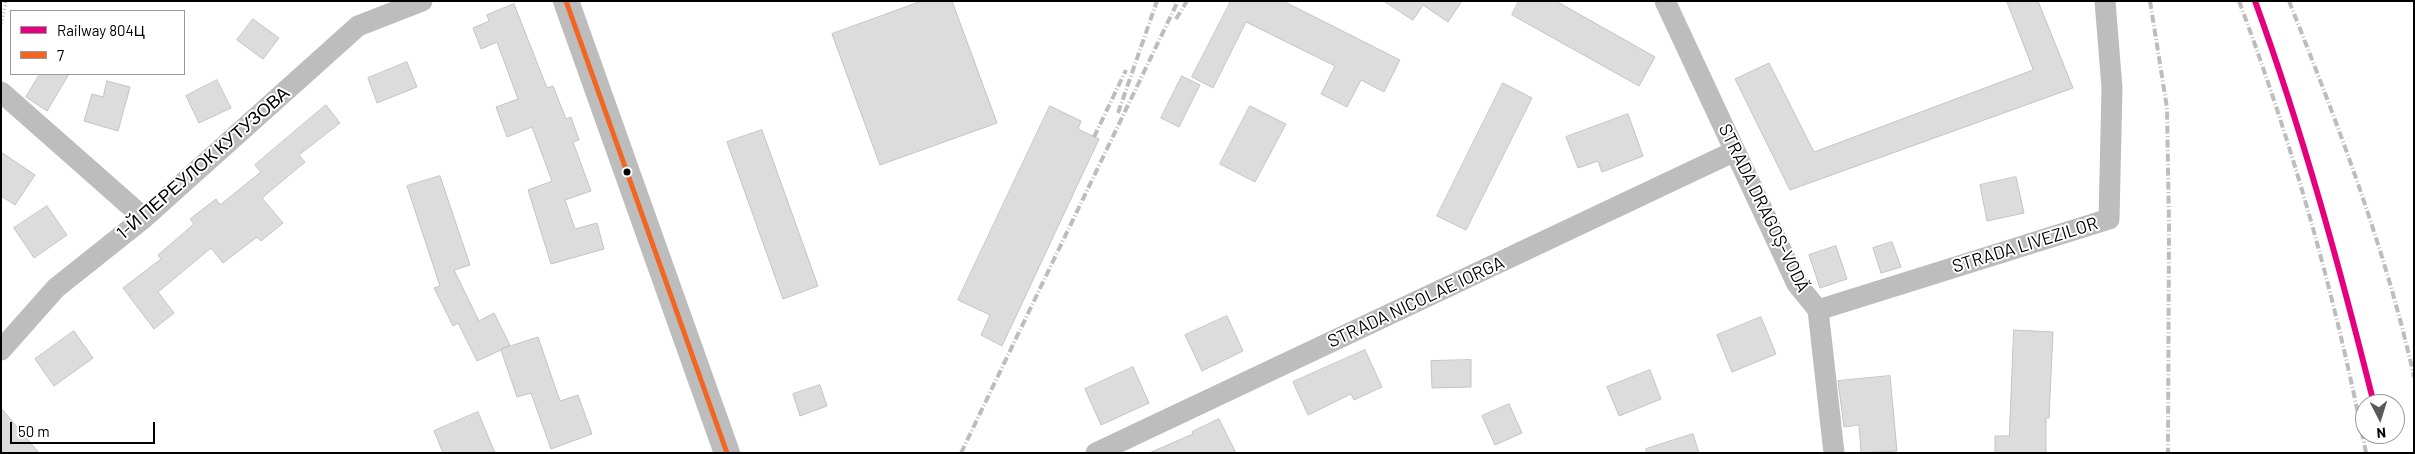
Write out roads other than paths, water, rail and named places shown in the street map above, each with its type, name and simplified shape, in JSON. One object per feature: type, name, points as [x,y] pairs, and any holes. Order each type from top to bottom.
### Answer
[{"type":"street","name":"1-Й ПЕРЕУЛОК КУТУЗОВА","points":[[1,350],[56,288],[144,218],[358,26],[422,1]]},
{"type":"street","points":[[566,1],[727,453]]},
{"type":"street","name":"STRADA DRAGOŞ-VODĂ","points":[[1665,1],[1797,284],[1818,310],[1834,453]]},
{"type":"street","name":"STRADA LIVEZILOR","points":[[1818,310],[2110,219],[2112,88],[2104,1]]},
{"type":"street","points":[[1,92],[144,218]]},
{"type":"street","name":"STRADA NICOLAE IORGA","points":[[1096,453],[1735,152]]},
{"type":"railway","points":[[1118,113],[1157,1]]},
{"type":"railway","points":[[961,453],[1178,1]]},
{"type":"railway","points":[[1176,19],[1187,1]]},
{"type":"railway","points":[[2150,1],[2167,108],[2169,225],[2168,453]]},
{"type":"railway","points":[[2239,1],[2278,112],[2312,224],[2341,338],[2366,453]]},
{"type":"railway","points":[[2289,1],[2325,93],[2375,234],[2403,329],[2414,377]]},
{"type":"railway","points":[[1094,137],[1126,70]]},
{"type":"rail line","name":"804Ц","points":[[2255,1],[2320,201],[2371,394]]}]
